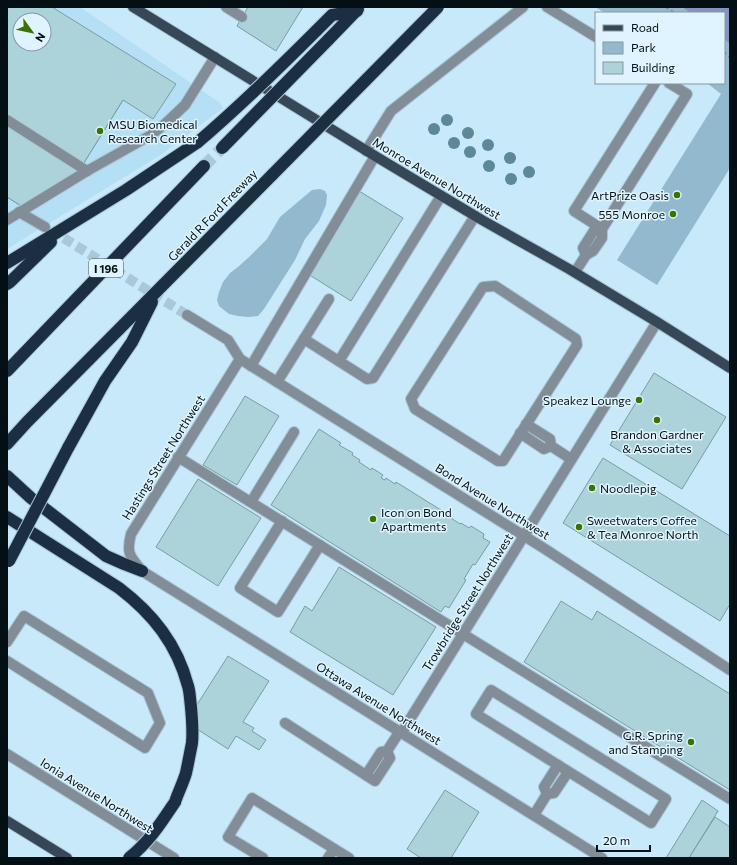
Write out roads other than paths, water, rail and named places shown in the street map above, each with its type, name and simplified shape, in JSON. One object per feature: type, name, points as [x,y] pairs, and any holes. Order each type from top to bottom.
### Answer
[{"type":"highway","name":"Gerald R Ford Freeway","points":[[7,444],[27,422],[438,7]]},
{"type":"highway","points":[[7,263],[126,190],[198,142],[222,122],[272,75],[332,15],[358,9]]},
{"type":"highway","points":[[222,148],[358,9]]},
{"type":"highway","name":"I 196","points":[[7,370],[204,166]]},
{"type":"highway","points":[[7,284],[68,226]]},
{"type":"highway","points":[[8,563],[68,448],[105,381],[132,342],[157,291]]},
{"type":"highway","points":[[7,476],[30,498],[106,556],[142,571]]},
{"type":"highway","points":[[7,517],[119,588],[134,600],[161,628],[171,643],[178,658],[188,686],[192,715],[192,742],[186,773],[175,802],[157,830],[137,852],[129,858]]},
{"type":"main road","name":"Monroe Avenue Northwest","points":[[133,7],[366,151],[475,216],[575,272],[730,368]]},
{"type":"main road","points":[[7,820],[67,858]]},
{"type":"street","points":[[226,7],[242,17]]},
{"type":"street","points":[[366,151],[391,111],[523,7]]},
{"type":"street","points":[[547,7],[595,36]]},
{"type":"street","points":[[7,220],[87,171],[151,135],[185,105],[215,57]]},
{"type":"street","points":[[575,272],[586,254],[593,252],[602,238],[599,228],[574,212],[654,84]]},
{"type":"street","points":[[599,228],[687,94],[672,84]]},
{"type":"street","points":[[7,120],[87,171]]},
{"type":"street","points":[[251,366],[375,156]]},
{"type":"street","points":[[339,361],[441,196]]},
{"type":"street","points":[[19,212],[45,227]]},
{"type":"street","points":[[304,339],[367,379],[373,378],[475,216]]},
{"type":"street","points":[[495,286],[576,339],[578,345],[526,424],[503,460],[498,461],[415,409],[411,399],[483,287],[495,286]]},
{"type":"street","points":[[276,382],[329,299]]},
{"type":"street","points":[[187,315],[228,340],[240,359]]},
{"type":"street","name":"Trowbridge Street Northwest","points":[[285,723],[366,775],[381,752],[387,751],[401,732],[657,322]]},
{"type":"street","name":"Bond Avenue Northwest","points":[[240,359],[524,535],[730,670]]},
{"type":"street","name":"Hastings Street Northwest","points":[[142,571],[131,558],[128,546],[131,534],[240,359]]},
{"type":"street","points":[[526,424],[550,439],[551,446],[571,459]]},
{"type":"street","points":[[251,502],[294,432]]},
{"type":"street","points":[[520,434],[544,449],[551,446]]},
{"type":"street","points":[[178,457],[730,799]]},
{"type":"street","points":[[282,521],[240,588],[278,612],[320,545]]},
{"type":"street","name":"Ottawa Avenue Northwest","points":[[142,571],[602,858]]},
{"type":"street","points":[[7,642],[24,616],[148,693],[160,723],[145,748],[7,661]]},
{"type":"street","points":[[491,690],[666,799],[651,823],[558,765],[476,714],[491,690]]},
{"type":"street","name":"Ionia Avenue Northwest","points":[[7,754],[174,858]]},
{"type":"street","points":[[547,794],[544,787],[558,765]]},
{"type":"street","points":[[547,794],[554,793],[568,772]]},
{"type":"street","points":[[534,815],[547,794]]},
{"type":"street","points":[[263,858],[228,837],[252,798],[349,858]]},
{"type":"street","points":[[328,858],[334,849]]},
{"type":"tunnel","points":[[204,166],[222,148]]},
{"type":"tunnel","points":[[51,230],[187,315]]},
{"type":"place","name":"MSU Biomedical Research Center","points":[[100,131]]},
{"type":"place","name":"ArtPrize Oasis","points":[[677,195]]},
{"type":"place","name":"555 Monroe","points":[[673,214]]},
{"type":"place","name":"Speakez Lounge","points":[[639,400]]},
{"type":"place","name":"Brandon Gardner & Associates","points":[[657,420]]},
{"type":"place","name":"Noodlepig","points":[[592,488]]},
{"type":"place","name":"Icon on Bond Apartments","points":[[373,519]]},
{"type":"place","name":"Sweetwaters Coffee & Tea Monroe North","points":[[579,527]]},
{"type":"place","name":"G.R. Spring and Stamping","points":[[691,742]]}]
